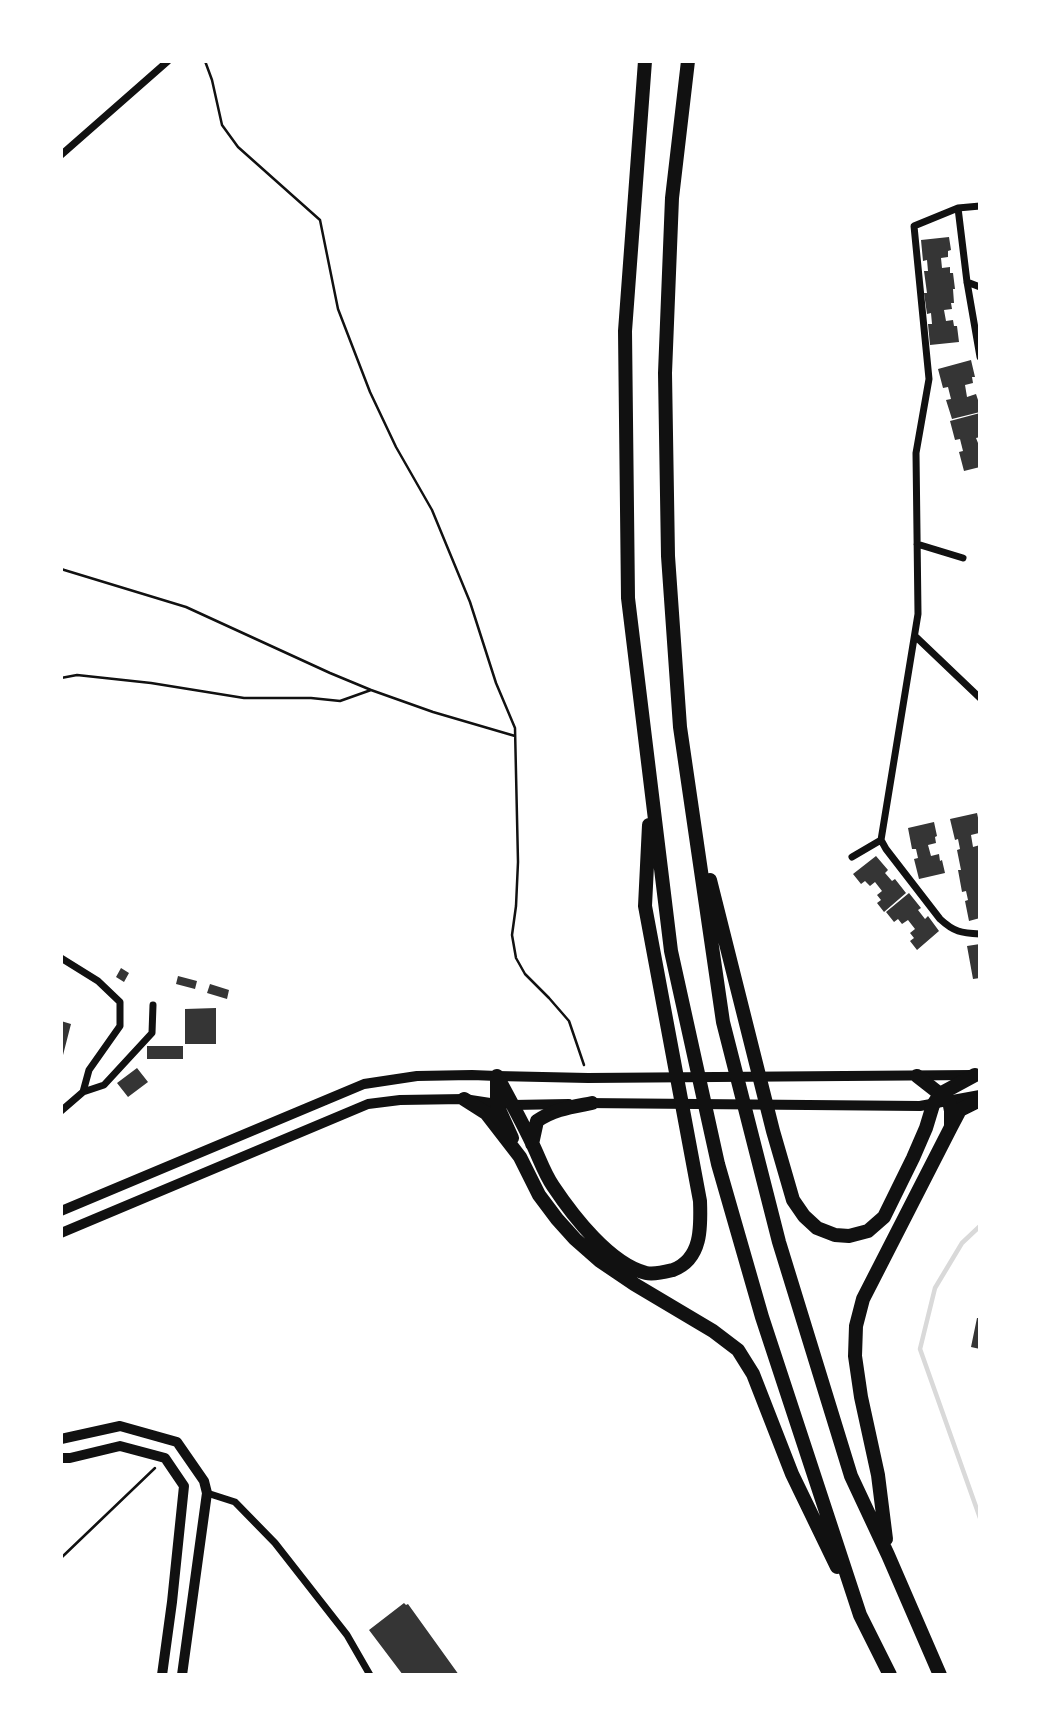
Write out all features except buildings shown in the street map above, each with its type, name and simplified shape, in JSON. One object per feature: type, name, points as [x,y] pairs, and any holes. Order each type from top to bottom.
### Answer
[{"type":"highway","points":[[645,61],[625,331],[628,597],[671,951],[718,1164],[762,1317],[860,1615]]},
{"type":"highway","points":[[688,61],[672,198],[665,373],[668,556],[680,727],[723,1022],[779,1242],[851,1476],[940,1675]]},
{"type":"highway","points":[[687,783],[773,1131],[793,1200],[804,1216],[817,1228],[835,1235],[849,1236],[868,1231],[884,1217],[913,1158],[936,1101],[977,1075]]},
{"type":"highway","points":[[497,1076],[552,1184],[587,1231],[608,1251],[629,1266],[648,1273],[666,1272],[680,1267],[693,1254],[701,1231],[700,1201],[645,906],[651,786]]},
{"type":"highway","points":[[497,1076],[497,1105],[520,1157],[556,1219],[600,1261],[713,1331],[738,1350],[753,1374],[792,1474],[890,1675]]},
{"type":"highway","points":[[917,1076],[936,1101],[951,1111],[951,1127]]},
{"type":"highway","points":[[888,1555],[878,1475],[855,1356],[856,1326],[863,1299],[960,1110],[980,1098]]},
{"type":"highway","points":[[464,1099],[486,1113],[520,1157]]},
{"type":"highway","points":[[532,1144],[537,1121],[547,1113],[592,1103]]},
{"type":"main road","points":[[497,1076],[977,1075]]},
{"type":"main road","points":[[513,1105],[936,1101],[980,1098]]},
{"type":"street","points":[[61,155],[168,61]]},
{"type":"street","points":[[980,206],[958,208],[914,226],[929,379],[916,453],[918,614],[881,840],[945,924],[960,932],[980,934]]},
{"type":"street","points":[[958,208],[980,357]]},
{"type":"street","points":[[967,282],[980,287]]},
{"type":"street","points":[[917,544],[963,558]]},
{"type":"street","points":[[915,636],[980,698]]},
{"type":"street","points":[[852,857],[881,840]]},
{"type":"street","points":[[61,958],[98,981],[120,1002],[120,1026],[89,1070],[83,1092]]},
{"type":"street","points":[[61,1111],[83,1092],[104,1085],[152,1033],[153,1005]]},
{"type":"street","points":[[61,1211],[364,1084],[417,1076],[497,1076]]},
{"type":"street","points":[[61,1233],[368,1104],[400,1100],[464,1099],[513,1105]]},
{"type":"street","points":[[61,1439],[120,1426],[177,1441],[204,1480],[206,1493],[182,1675]]},
{"type":"street","points":[[61,1458],[120,1446],[165,1458],[184,1486],[162,1675]]},
{"type":"street","points":[[206,1493],[235,1502],[275,1543],[347,1635],[370,1675]]},
{"type":"path","points":[[205,61],[212,79],[222,125],[238,147],[320,220],[338,309],[370,393],[396,447],[432,510],[465,590],[496,683],[515,728],[518,862],[512,935],[516,958],[524,974],[550,998],[569,1021],[588,1077]]},
{"type":"path","points":[[61,569],[186,607],[371,690],[515,736]]},
{"type":"path","points":[[61,678],[90,676],[244,698],[340,701],[371,690]]},
{"type":"path","points":[[61,1558],[165,1458]]},
{"type":"waterway","points":[[980,1226],[962,1243],[935,1288],[920,1349],[980,1518]]}]
